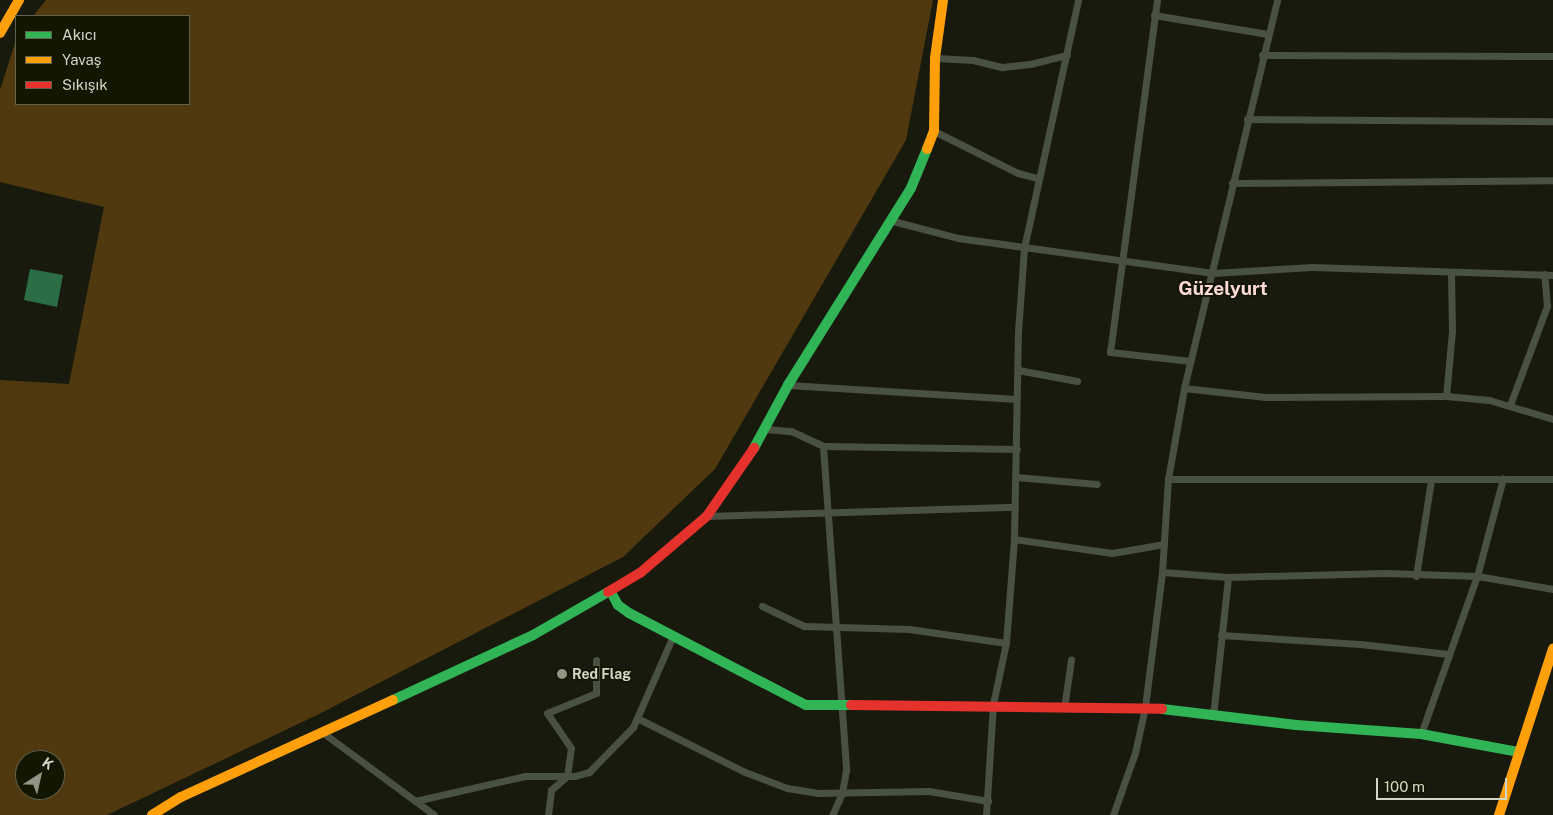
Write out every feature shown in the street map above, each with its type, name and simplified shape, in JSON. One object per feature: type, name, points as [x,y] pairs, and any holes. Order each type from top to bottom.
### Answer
[{"type":"main road","points":[[0,33],[19,0]]},
{"type":"main road","points":[[152,815],[181,797],[533,635],[611,592],[664,554],[707,516],[723,497],[766,429],[788,384],[889,220],[911,188],[934,131],[936,58],[943,0]]},
{"type":"main road","points":[[611,592],[618,605],[629,613],[795,702],[806,705],[840,703],[993,704],[1064,708],[1145,708],[1296,725],[1421,734],[1519,752]]},
{"type":"main road","points":[[1499,815],[1553,650]]},
{"type":"street","points":[[986,815],[993,704],[1006,643],[1014,539],[1017,399],[1024,248],[1037,178],[1067,55],[1078,0]]},
{"type":"street","points":[[1157,0],[1110,352],[1190,362]]},
{"type":"street","points":[[1113,815],[1135,753],[1145,708],[1162,572],[1168,479],[1184,388],[1267,34],[1277,0]]},
{"type":"street","points":[[1154,15],[1267,34]]},
{"type":"street","points":[[936,58],[973,60],[1002,66],[1030,64],[1067,55]]},
{"type":"street","points":[[1262,55],[1553,56]]},
{"type":"street","points":[[1247,119],[1553,121]]},
{"type":"street","points":[[934,131],[1018,173],[1037,178]]},
{"type":"street","points":[[1232,183],[1553,180]]},
{"type":"street","points":[[889,220],[958,238],[1212,273],[1312,268],[1553,275]]},
{"type":"street","points":[[1446,396],[1452,331],[1451,272]]},
{"type":"street","points":[[1510,406],[1547,306],[1544,274]]},
{"type":"street","points":[[1018,370],[1077,381]]},
{"type":"street","points":[[788,384],[1017,399]]},
{"type":"street","points":[[1184,388],[1266,396],[1446,396],[1510,406],[1553,419]]},
{"type":"street","points":[[766,429],[791,431],[824,446],[1017,449]]},
{"type":"street","points":[[824,446],[826,513],[846,770],[842,793],[832,815]]},
{"type":"street","points":[[1016,477],[1096,484]]},
{"type":"street","points":[[1421,734],[1477,576],[1503,478]]},
{"type":"street","points":[[1168,479],[1553,479]]},
{"type":"street","points":[[1416,576],[1430,480]]},
{"type":"street","points":[[707,516],[1015,507]]},
{"type":"street","points":[[1014,539],[1112,553],[1164,544]]},
{"type":"street","points":[[1162,572],[1228,577],[1385,573],[1416,576],[1477,576],[1553,589]]},
{"type":"street","points":[[1214,716],[1228,577]]},
{"type":"street","points":[[762,606],[804,626],[909,630],[1006,643]]},
{"type":"street","points":[[1221,635],[1360,644],[1448,654]]},
{"type":"street","points":[[415,801],[525,776],[567,776],[589,772],[633,727],[674,636]]},
{"type":"street","points":[[548,815],[551,790],[567,776],[571,748],[547,713],[596,693],[596,660]]},
{"type":"street","points":[[1064,708],[1071,660]]},
{"type":"street","points":[[637,718],[746,772],[788,788],[817,793],[928,791],[988,801]]},
{"type":"street","points":[[322,732],[434,815]]},
{"type":"shaded area","points":[[46,0],[933,0],[906,140],[715,469],[623,557],[319,714],[107,815],[0,815],[0,380],[69,384],[104,207],[0,182],[0,90],[15,43],[15,105],[190,105],[190,15],[34,15]]},
{"type":"shaded area","points":[[30,269],[63,275],[57,307],[24,300]]},
{"type":"traffic: fast","points":[[754,448],[788,385],[911,188],[927,149]]},
{"type":"traffic: fast","points":[[393,700],[533,635],[608,592]]},
{"type":"traffic: fast","points":[[611,592],[618,605],[629,613],[806,705],[851,705]]},
{"type":"traffic: fast","points":[[1162,709],[1296,725],[1421,734],[1519,752]]},
{"type":"traffic: slow","points":[[0,33],[19,0]]},
{"type":"traffic: slow","points":[[927,149],[934,131],[935,58],[943,0]]},
{"type":"traffic: slow","points":[[1499,815],[1553,649]]},
{"type":"traffic: slow","points":[[152,815],[181,797],[393,700]]},
{"type":"traffic: jam","points":[[608,592],[640,573],[707,516],[754,448]]},
{"type":"traffic: jam","points":[[851,705],[1162,709]]},
{"type":"place","name":"Red Flag","points":[[562,674]]},
{"type":"district","name":"Güzelyurt","points":[[1223,289]]}]
